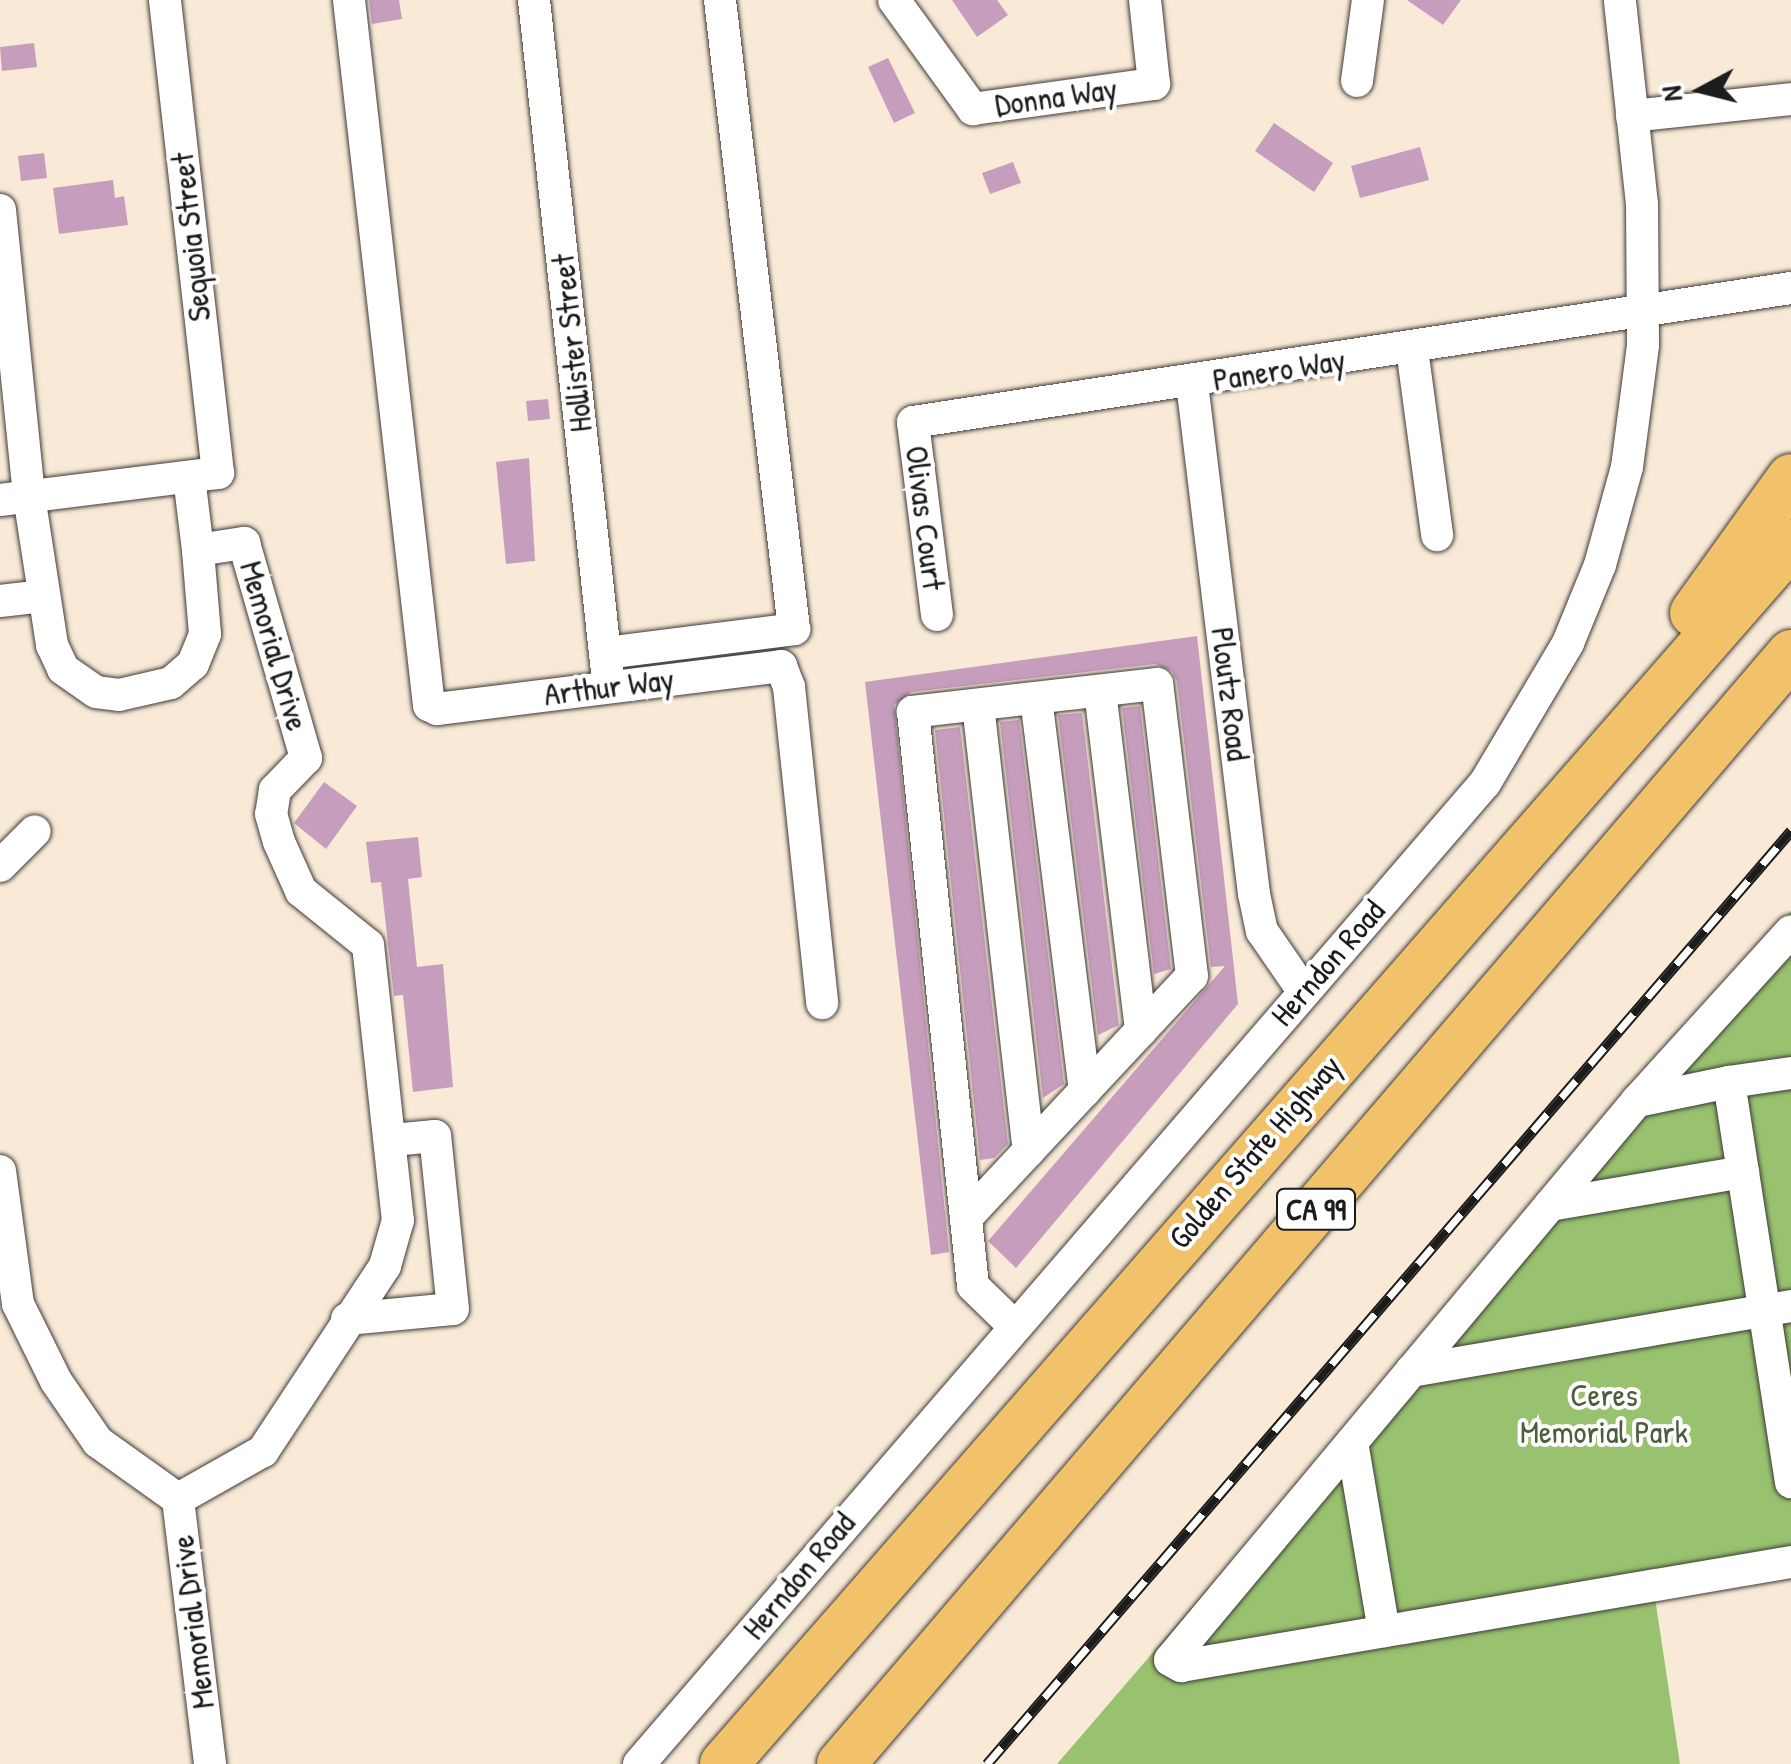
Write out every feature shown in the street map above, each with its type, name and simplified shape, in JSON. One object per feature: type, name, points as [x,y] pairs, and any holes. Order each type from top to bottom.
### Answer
[{"type":"highway","points":[[1541,828],[1791,478]]},
{"type":"highway","name":"Golden State Highway","points":[[724,1764],[1791,544]]},
{"type":"highway","name":"CA 99","points":[[841,1764],[1791,654]]},
{"type":"street","name":"Sequoia Street","points":[[166,0],[204,475],[198,550]]},
{"type":"street","name":"Arthur Way","points":[[350,0],[427,694],[437,710],[781,666],[789,687],[822,1003]]},
{"type":"street","name":"Hollister Street","points":[[534,0],[609,686]]},
{"type":"street","points":[[606,653],[794,629],[720,0]]},
{"type":"street","name":"Donna Way","points":[[894,0],[973,109],[1154,84],[1145,0]]},
{"type":"street","points":[[1358,81],[1368,0]]},
{"type":"street","name":"Herndon Road","points":[[639,1764],[1485,783],[1568,643],[1600,566],[1626,467],[1644,309],[1620,0]]},
{"type":"street","points":[[1632,116],[1791,99]]},
{"type":"street","name":"Memorial Drive","points":[[0,210],[15,498],[63,669],[96,692],[142,694],[171,683],[193,664],[205,634],[198,550],[244,544],[306,758],[281,778],[271,814],[301,891],[368,945],[392,1140]]},
{"type":"street","name":"Panero Way","points":[[913,422],[1192,383],[1791,288]]},
{"type":"street","points":[[1412,349],[1437,536]]},
{"type":"street","name":"Ploutz Road","points":[[1192,383],[1254,894],[1262,931],[1304,992]]},
{"type":"street","name":"Olivas Court","points":[[913,422],[938,615]]},
{"type":"street","points":[[15,498],[204,475]]},
{"type":"street","points":[[0,601],[44,596]]},
{"type":"street","points":[[966,1218],[1192,976],[1157,684],[914,712],[972,1286],[1014,1326]]},
{"type":"street","points":[[1100,690],[1142,1031]]},
{"type":"street","points":[[1036,698],[1085,1090]]},
{"type":"street","points":[[978,705],[1029,1151]]},
{"type":"street","points":[[0,866],[35,832]]},
{"type":"street","points":[[1791,931],[1637,1100],[1170,1660],[1181,1666],[1791,1562]]},
{"type":"street","points":[[1637,1100],[1791,1072]]},
{"type":"street","points":[[1729,1082],[1743,1172],[1778,1308],[1791,1482]]},
{"type":"street","points":[[178,1500],[263,1451],[347,1319],[385,1266],[398,1220],[392,1140],[435,1136],[453,1308],[347,1319]]},
{"type":"street","points":[[1550,1205],[1743,1172]]},
{"type":"street","name":"Memorial Drive","points":[[1,1180],[18,1304],[56,1381],[98,1442],[178,1500],[210,1764]]},
{"type":"street","points":[[1412,1370],[1778,1308]]},
{"type":"street","points":[[1352,1442],[1384,1631]]},
{"type":"green space","name":"Ceres Memorial Park","points":[[1791,911],[1791,1579],[1655,1598],[1680,1764],[1057,1764]]},
{"type":"building","points":[[369,0],[399,0],[402,19],[372,24]]},
{"type":"building","points":[[952,0],[997,0],[1008,15],[977,37]]},
{"type":"building","points":[[1407,0],[1461,0],[1443,25]]},
{"type":"building","points":[[34,43],[37,67],[2,71],[0,47]]},
{"type":"building","points":[[888,58],[915,113],[894,123],[868,67]]},
{"type":"building","points":[[1274,123],[1333,163],[1314,192],[1255,151]]},
{"type":"building","points":[[1420,147],[1429,180],[1360,198],[1351,166]]},
{"type":"building","points":[[44,153],[47,178],[21,181],[18,156]]},
{"type":"building","points":[[1013,162],[1021,183],[990,194],[982,173]]},
{"type":"building","points":[[113,180],[115,198],[124,196],[128,225],[59,234],[53,188]]},
{"type":"building","points":[[548,399],[550,419],[528,421],[526,401]]},
{"type":"building","points":[[529,458],[535,561],[506,564],[496,462]]},
{"type":"building","points":[[1197,636],[1238,1004],[1016,1268],[988,1241],[1225,966],[1211,967],[1177,682],[1172,671],[1155,664],[911,692],[894,705],[949,1252],[931,1255],[865,682]]},
{"type":"building","points":[[1140,706],[1171,969],[1154,974],[1122,708]]},
{"type":"building","points":[[1082,713],[1119,1025],[1098,1035],[1058,715]]},
{"type":"building","points":[[1019,720],[1064,1084],[1043,1098],[1000,722]]},
{"type":"building","points":[[960,727],[1008,1144],[994,1158],[980,1160],[935,730]]},
{"type":"building","points":[[324,782],[357,806],[326,849],[294,823]]},
{"type":"building","points":[[418,837],[422,877],[408,879],[417,967],[443,964],[453,1087],[413,1092],[403,995],[394,996],[381,882],[371,883],[366,842]]},
{"type":"railway","points":[[987,1764],[1791,831]]}]
